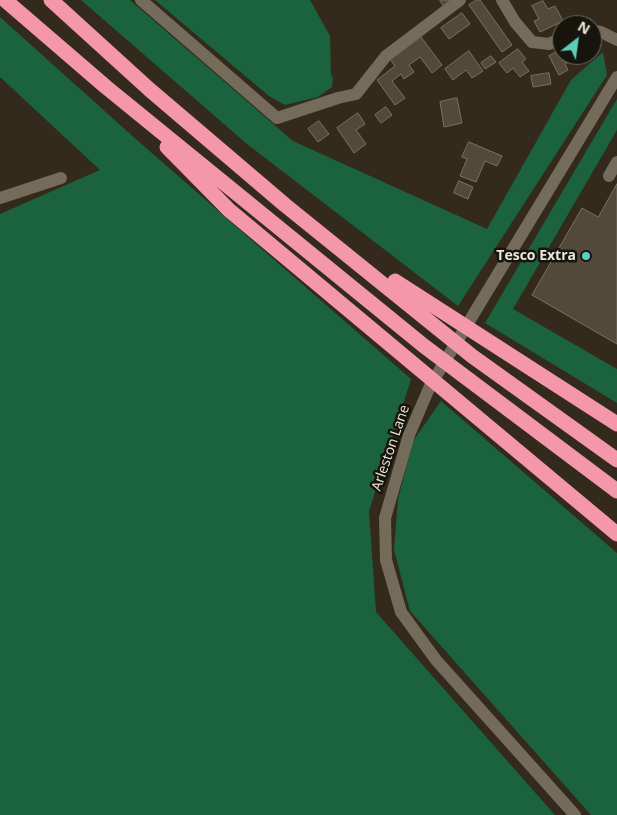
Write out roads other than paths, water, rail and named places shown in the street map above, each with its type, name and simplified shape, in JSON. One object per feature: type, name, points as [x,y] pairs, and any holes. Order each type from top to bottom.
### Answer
[{"type":"highway","points":[[5,0],[106,87],[424,346],[617,492]]},
{"type":"highway","points":[[51,0],[150,90],[285,205],[472,356],[617,460]]},
{"type":"highway","points":[[106,87],[229,210],[617,534]]},
{"type":"highway","points":[[285,205],[422,299],[617,424]]},
{"type":"street","points":[[140,0],[278,118],[356,94],[386,56],[460,0]]},
{"type":"street","points":[[502,0],[515,22],[532,42],[552,43]]},
{"type":"street","points":[[602,32],[617,40]]},
{"type":"street","name":"Arleston Lane","points":[[576,815],[436,660],[401,612],[386,560],[385,518],[409,435],[430,386],[617,77]]},
{"type":"street","points":[[609,176],[617,162]]},
{"type":"street","points":[[0,198],[61,178]]},
{"type":"place","name":"Tesco Extra","points":[[586,256]]}]
